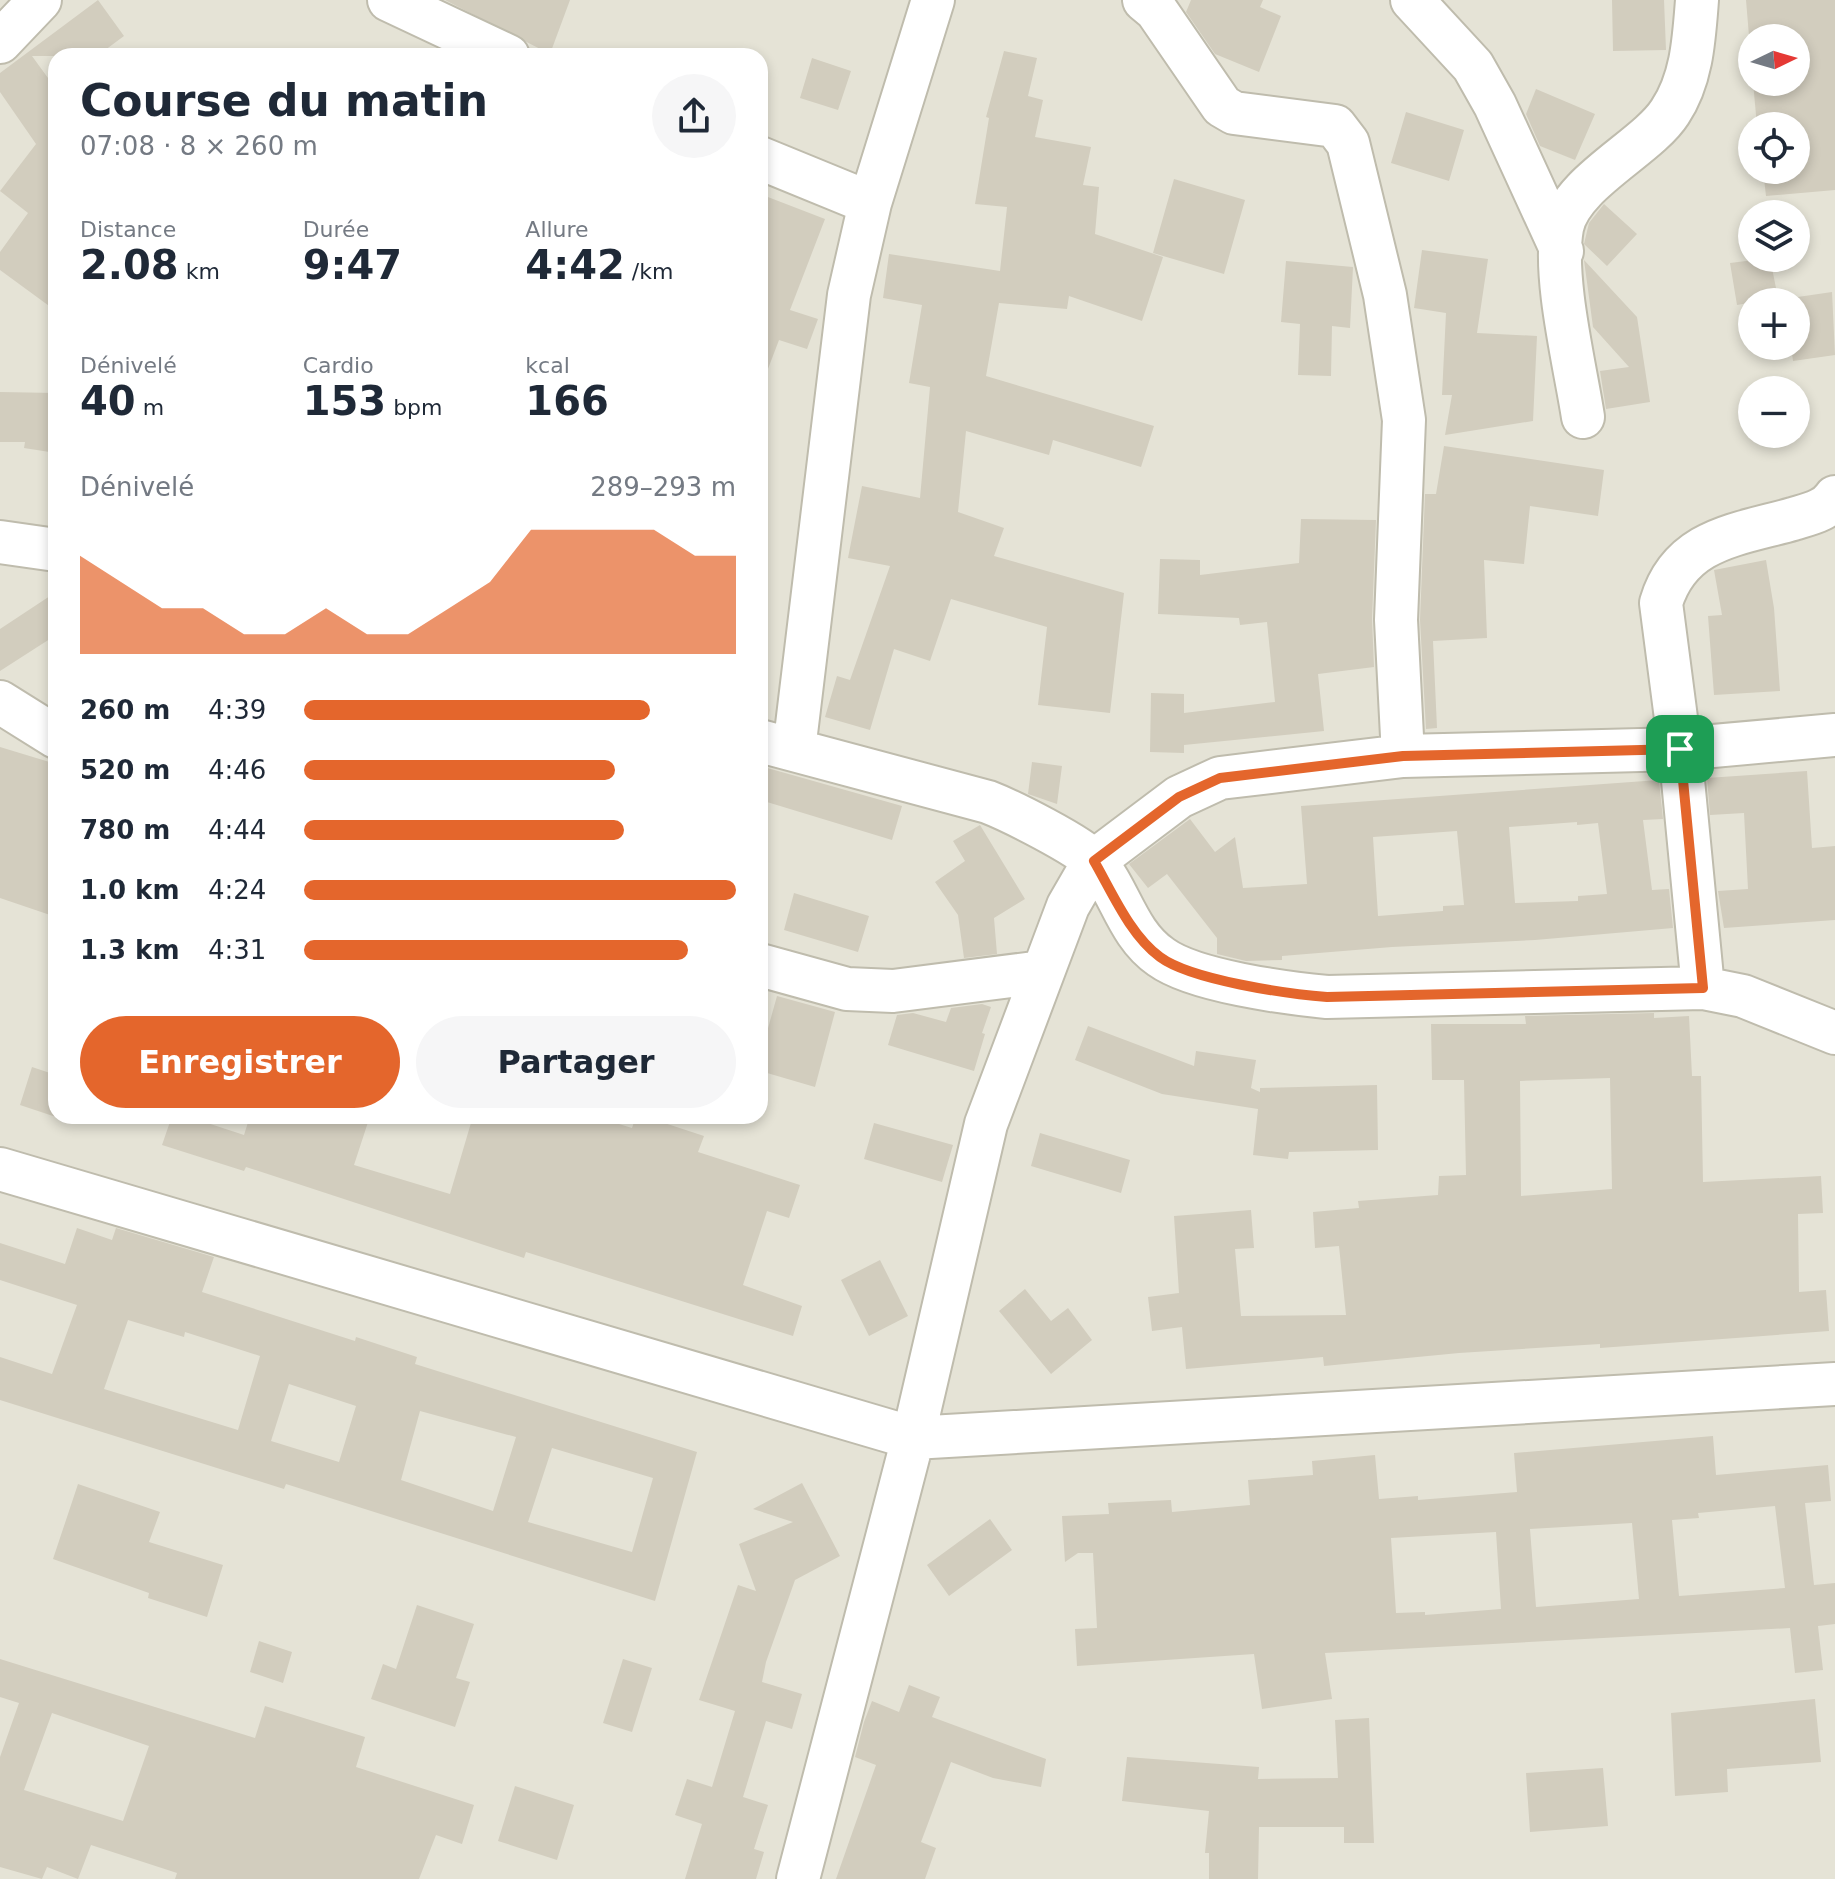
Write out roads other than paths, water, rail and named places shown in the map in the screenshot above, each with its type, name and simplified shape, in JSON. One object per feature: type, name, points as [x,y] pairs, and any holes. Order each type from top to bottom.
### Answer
[{"type":"street","points":[[0,42],[40,0]]},
{"type":"street","points":[[389,0],[491,48]]},
{"type":"street","points":[[933,0],[870,203],[849,295],[777,746],[988,802],[1016,813],[1094,861],[1130,923],[1160,957],[1189,970],[1287,994],[1327,997],[1703,988],[1743,996],[1835,1033]]},
{"type":"street","points":[[1144,0],[1156,10],[1222,106],[1234,113],[1335,126],[1348,143],[1385,295],[1404,420],[1396,620],[1403,756]]},
{"type":"street","points":[[1412,0],[1473,66],[1495,105],[1562,251]]},
{"type":"street","points":[[1583,417],[1562,278],[1562,226],[1580,197],[1668,116],[1683,90],[1691,62],[1697,0]]},
{"type":"street","points":[[768,161],[870,203]]},
{"type":"street","points":[[1703,988],[1680,749],[1661,603],[1667,581],[1701,545],[1804,516],[1829,506],[1835,497]]},
{"type":"street","points":[[0,542],[48,549]]},
{"type":"street","points":[[0,702],[48,732]]},
{"type":"street","points":[[798,1879],[913,1438],[986,1124],[1068,906],[1094,861],[1179,797],[1220,778],[1403,756],[1680,749],[1835,735]]},
{"type":"street","points":[[768,967],[847,989],[893,991],[1042,972]]},
{"type":"street","points":[[0,1169],[913,1438],[1835,1384]]}]
